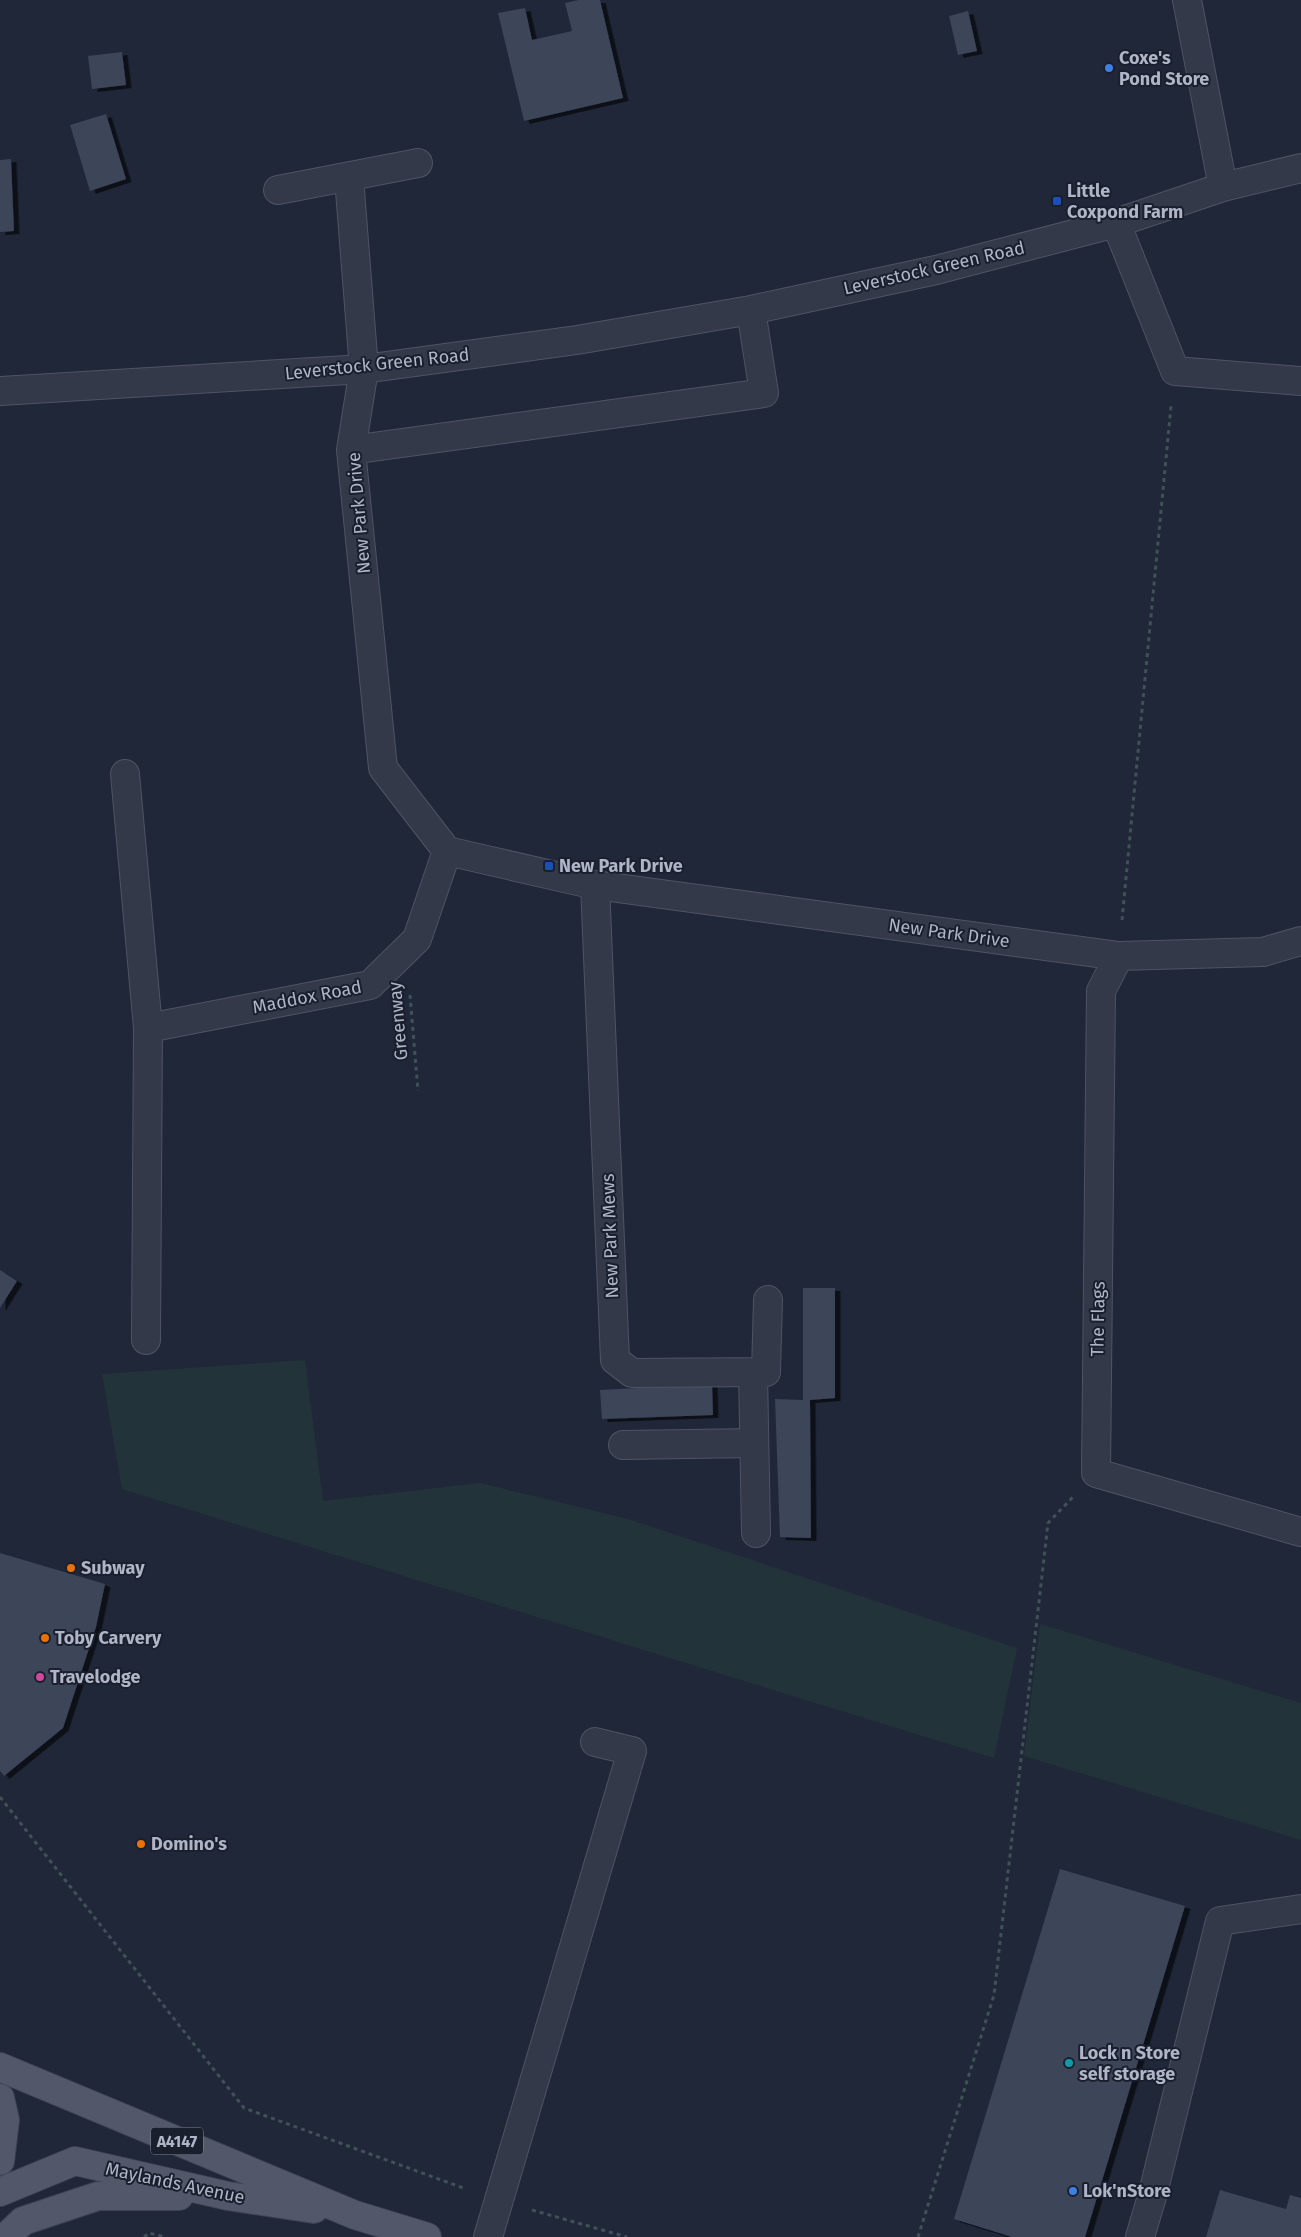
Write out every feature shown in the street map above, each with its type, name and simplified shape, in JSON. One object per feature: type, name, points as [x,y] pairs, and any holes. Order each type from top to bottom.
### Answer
[{"type":"main road","name":"Maylands Avenue","points":[[0,2067],[355,2215],[427,2237]]},
{"type":"main road","points":[[0,2098],[5,2120],[0,2162]]},
{"type":"main road","name":"Maylands Avenue","points":[[0,2192],[75,2161],[228,2196],[355,2215]]},
{"type":"main road","points":[[6,2237],[24,2221],[98,2196],[228,2196]]},
{"type":"street","points":[[1187,0],[1223,187]]},
{"type":"street","points":[[278,190],[349,178],[418,162]]},
{"type":"street","name":"Leverstock Green Road","points":[[0,391],[364,369],[577,340],[752,310],[936,270],[1116,223],[1223,187],[1301,168]]},
{"type":"street","name":"New Park Drive","points":[[349,178],[364,369],[351,450],[383,768],[447,851],[595,885],[1119,956],[1263,952],[1301,941]]},
{"type":"street","points":[[1116,223],[1175,371],[1301,381]]},
{"type":"street","points":[[351,450],[764,393],[752,310]]},
{"type":"street","points":[[125,774],[148,1028],[146,1340]]},
{"type":"street","name":"Maddox Road","points":[[148,1028],[370,985],[417,939],[447,851]]},
{"type":"street","name":"New Park Mews","points":[[595,885],[615,1360],[632,1373],[753,1372]]},
{"type":"street","name":"The Flags","points":[[1096,1473],[1101,992],[1119,956]]},
{"type":"street","points":[[756,1533],[753,1372],[766,1372],[768,1300]]},
{"type":"street","points":[[623,1445],[754,1443]]},
{"type":"street","points":[[1096,1473],[1301,1532]]},
{"type":"street","points":[[488,2237],[632,1751],[596,1742]]},
{"type":"street","points":[[1140,2237],[1153,2193],[1220,1921],[1301,1909]]},
{"type":"path","points":[[1119,956],[1175,371]]},
{"type":"path","name":"Greenway","points":[[406,950],[418,1091]]},
{"type":"path","points":[[918,2237],[994,1994],[1048,1522],[1096,1473]]},
{"type":"path","points":[[0,1797],[244,2108],[466,2189]]},
{"type":"path","points":[[547,2214],[627,2237]]},
{"type":"path","points":[[144,2237],[149,2233],[165,2237]]},
{"type":"shaded area","points":[[305,1360],[323,1501],[480,1483],[628,1519],[1017,1648],[994,1758],[122,1489],[102,1374]]},
{"type":"shaded area","points":[[1040,1624],[1301,1703],[1301,1840],[1024,1756]]},
{"type":"building","points":[[578,0],[600,0],[623,98],[524,121],[498,13],[525,8],[532,40],[572,31],[565,3]]},
{"type":"building","points":[[968,11],[977,51],[958,55],[949,16]]},
{"type":"building","points":[[122,52],[126,85],[92,89],[88,56]]},
{"type":"building","points":[[106,114],[126,179],[90,191],[70,125]]},
{"type":"building","points":[[11,159],[14,231],[0,232],[0,160]]},
{"type":"building","points":[[0,1270],[17,1281],[0,1308]]},
{"type":"building","points":[[803,1288],[835,1288],[835,1398],[810,1400],[811,1538],[780,1537],[775,1399],[803,1400]]},
{"type":"building","points":[[712,1384],[713,1415],[602,1419],[600,1390]]},
{"type":"building","name":"Travelodge","points":[[0,1553],[105,1584],[96,1627],[63,1728],[4,1776],[0,1771]]},
{"type":"building","name":"Lock n Store self storage","points":[[1060,1869],[1185,1906],[1085,2237],[1012,2237],[954,2219]]},
{"type":"building","points":[[1220,2190],[1286,2209],[1290,2195],[1301,2198],[1301,2237],[1206,2237]]},
{"type":"place","name":"Coxe's Pond Store","points":[[1109,68]]},
{"type":"place","name":"Little Coxpond Farm","points":[[1057,201]]},
{"type":"place","name":"New Park Drive","points":[[549,866]]},
{"type":"place","name":"Subway","points":[[71,1568]]},
{"type":"place","name":"Toby Carvery","points":[[45,1638]]},
{"type":"place","name":"Travelodge","points":[[40,1677]]},
{"type":"place","name":"Domino's","points":[[141,1844]]},
{"type":"place","name":"Lock n Store self storage","points":[[1069,2063]]},
{"type":"place","name":"Lok'nStore","points":[[1073,2191]]}]
